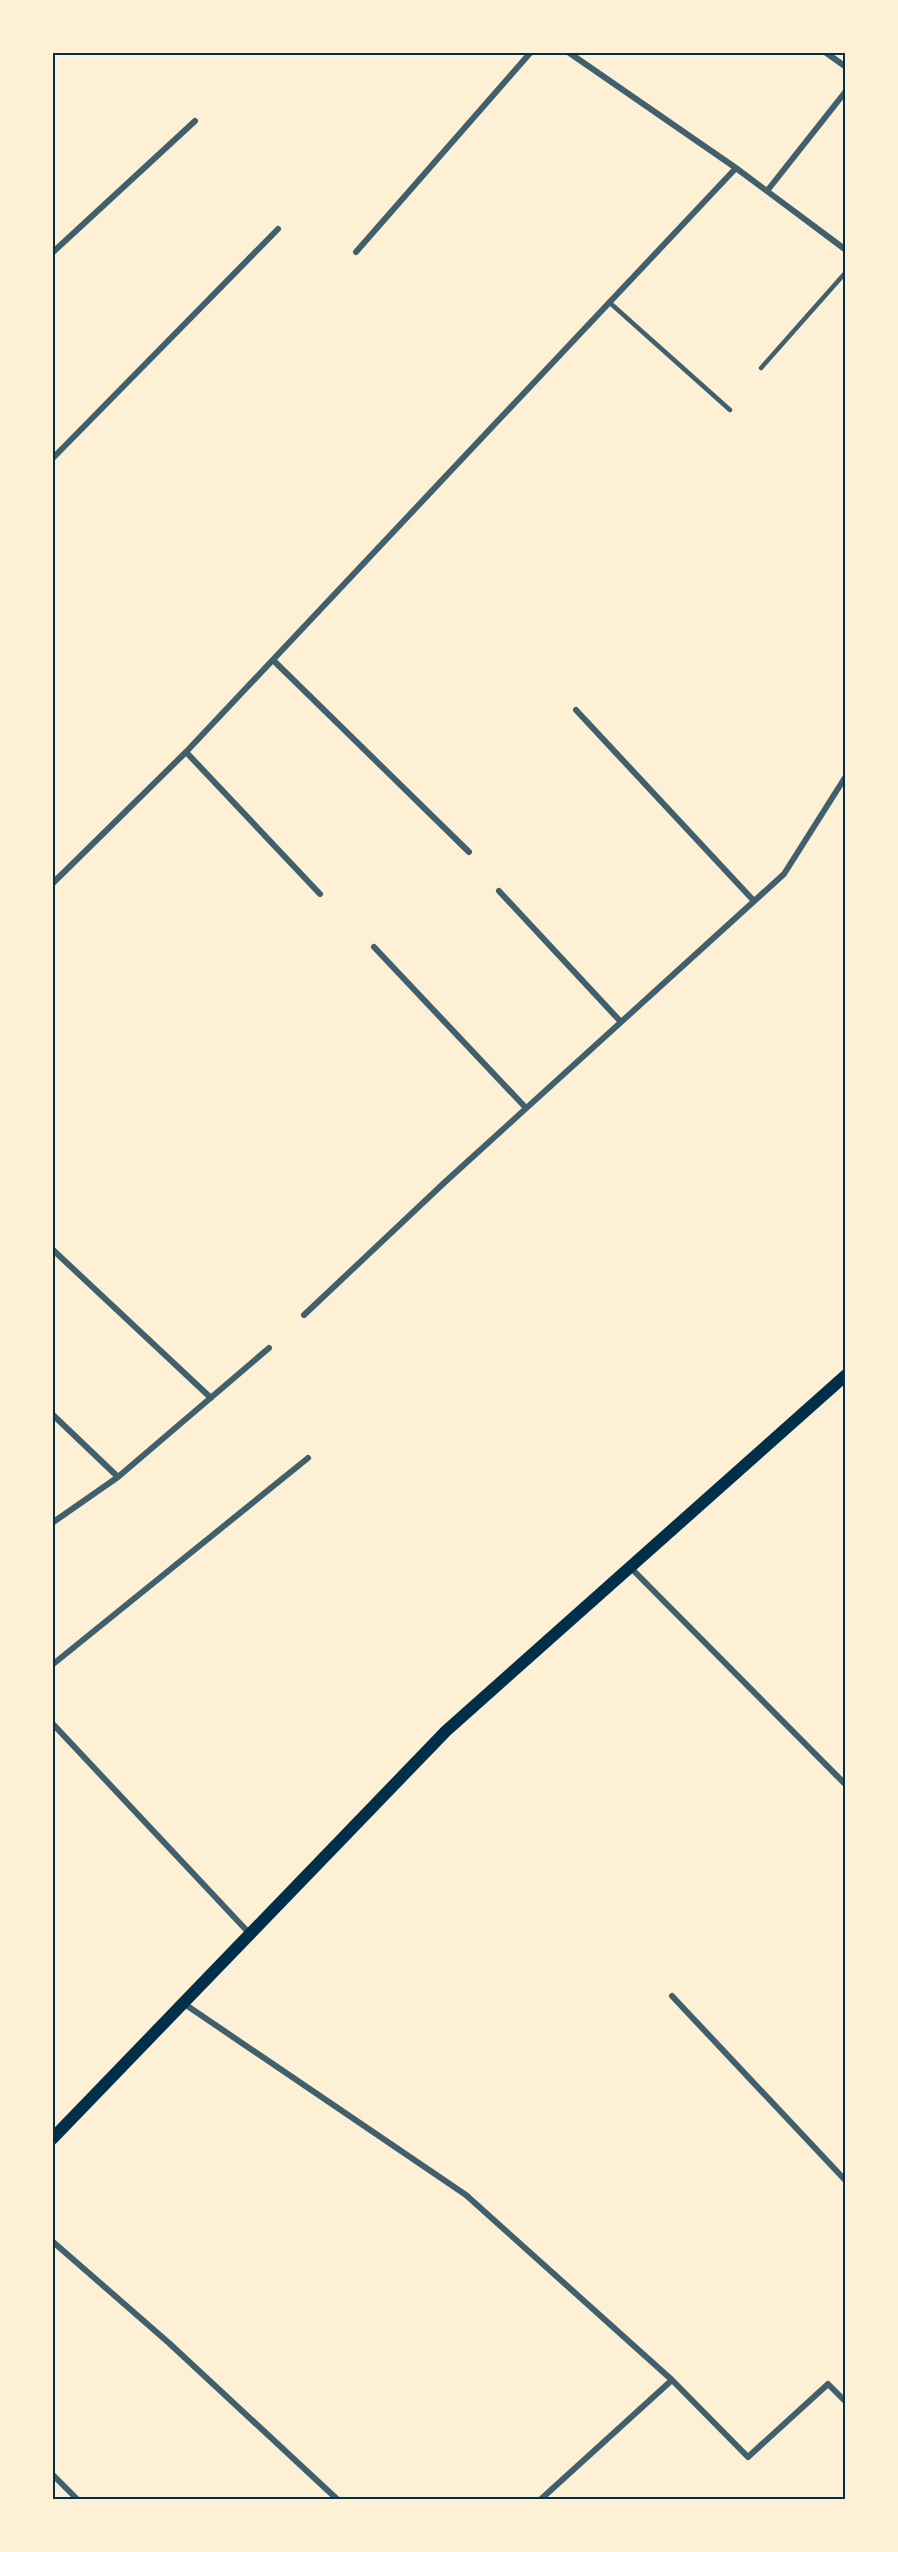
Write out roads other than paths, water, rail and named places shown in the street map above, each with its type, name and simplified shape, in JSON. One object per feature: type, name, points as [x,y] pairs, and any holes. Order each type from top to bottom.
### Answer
[{"type":"main road","points":[[52,2139],[446,1731],[846,1375]]},
{"type":"street","points":[[356,252],[531,52]]},
{"type":"street","points":[[568,52],[736,168],[846,250]]},
{"type":"street","points":[[825,52],[846,67]]},
{"type":"street","points":[[767,191],[846,91]]},
{"type":"street","points":[[52,253],[195,121]]},
{"type":"street","points":[[52,884],[186,752],[736,168]]},
{"type":"street","points":[[52,459],[278,229]]},
{"type":"street","points":[[273,660],[469,852]]},
{"type":"street","points":[[576,710],[754,901]]},
{"type":"street","points":[[186,752],[320,894]]},
{"type":"street","points":[[304,1315],[526,1108],[784,873],[846,776]]},
{"type":"street","points":[[499,891],[621,1022]]},
{"type":"street","points":[[374,947],[526,1108]]},
{"type":"street","points":[[52,1249],[211,1398]]},
{"type":"street","points":[[52,1523],[118,1477],[269,1348]]},
{"type":"street","points":[[52,1414],[118,1477]]},
{"type":"street","points":[[52,1665],[308,1458]]},
{"type":"street","points":[[630,1567],[846,1785]]},
{"type":"street","points":[[52,1723],[250,1934]]},
{"type":"street","points":[[672,1996],[846,2181]]},
{"type":"street","points":[[183,2003],[466,2195],[672,2380],[748,2457],[828,2384],[846,2402]]},
{"type":"street","points":[[52,2241],[169,2343],[338,2499]]},
{"type":"street","points":[[540,2499],[672,2380]]},
{"type":"street","points":[[52,2474],[78,2499]]},
{"type":"lane","points":[[761,368],[846,272]]},
{"type":"lane","points":[[609,302],[730,410]]}]
